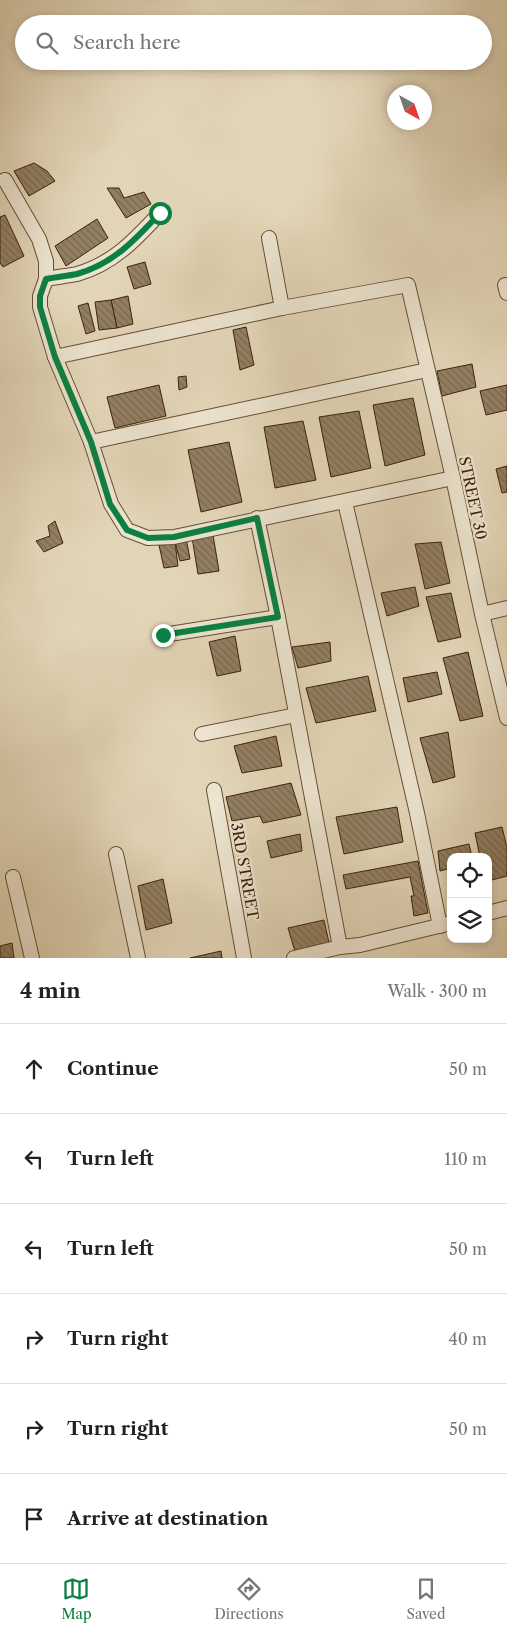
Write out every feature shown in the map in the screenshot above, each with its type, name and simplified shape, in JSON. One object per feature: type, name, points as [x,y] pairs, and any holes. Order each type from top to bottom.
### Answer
[{"type":"street","points":[[5,180],[38,239],[46,262],[46,279],[40,296],[40,307],[55,357],[91,442],[110,504],[127,530],[148,538],[174,537],[453,478]]},
{"type":"street","points":[[46,279],[77,274],[114,258],[130,246],[160,213]]},
{"type":"street","points":[[55,357],[282,308],[269,238]]},
{"type":"street","name":"STREET 30","points":[[282,308],[408,285],[426,370],[453,478],[482,614],[507,715]]},
{"type":"street","points":[[91,442],[426,370]]},
{"type":"street","points":[[294,958],[445,925],[345,502]]},
{"type":"street","points":[[257,518],[278,617],[340,947]]},
{"type":"street","points":[[482,614],[507,608]]},
{"type":"street","points":[[163,635],[278,617]]},
{"type":"street","points":[[202,734],[296,715]]},
{"type":"street","name":"3RD STREET","points":[[214,790],[244,958]]},
{"type":"street","points":[[116,854],[138,958]]},
{"type":"street","points":[[13,877],[32,958]]},
{"type":"street","points":[[492,912],[507,908]]},
{"type":"building","points":[[34,163],[47,171],[55,181],[29,196],[14,171]]},
{"type":"building","points":[[107,188],[119,188],[124,198],[144,192],[151,204],[126,218]]},
{"type":"building","points":[[5,215],[24,256],[3,267],[0,263],[0,217]]},
{"type":"building","points":[[97,219],[108,238],[66,266],[55,246]]},
{"type":"building","points":[[145,262],[151,284],[134,289],[127,267]]},
{"type":"building","points":[[128,296],[133,324],[117,328],[111,300]]},
{"type":"building","points":[[111,300],[117,328],[99,330],[95,302]]},
{"type":"building","points":[[88,303],[95,331],[86,334],[78,306]]},
{"type":"building","points":[[246,327],[254,365],[240,370],[233,330]]},
{"type":"building","points":[[472,364],[476,387],[442,396],[437,371]]},
{"type":"building","points":[[186,376],[187,387],[179,390],[178,377]]},
{"type":"building","points":[[159,385],[166,416],[115,428],[107,397]]},
{"type":"building","points":[[507,385],[507,410],[486,415],[480,391]]},
{"type":"building","points":[[413,398],[425,455],[385,466],[373,405]]},
{"type":"building","points":[[359,411],[371,468],[331,477],[319,417]]},
{"type":"building","points":[[303,421],[316,480],[275,488],[264,427]]},
{"type":"building","points":[[229,442],[242,502],[201,512],[188,450]]},
{"type":"building","points":[[507,466],[507,492],[502,493],[496,469]]},
{"type":"building","points":[[55,521],[63,543],[44,552],[36,541],[50,536],[48,526]]},
{"type":"building","points":[[213,535],[219,571],[198,574],[192,537]]},
{"type":"building","points":[[186,538],[190,559],[180,561],[175,542]]},
{"type":"building","points":[[175,542],[178,566],[164,568],[159,545]]},
{"type":"building","points":[[441,542],[450,583],[425,589],[415,544]]},
{"type":"building","points":[[415,587],[419,606],[387,616],[381,593]]},
{"type":"building","points":[[451,593],[461,637],[438,642],[426,597]]},
{"type":"building","points":[[235,636],[241,671],[217,676],[209,642]]},
{"type":"building","points":[[330,642],[331,661],[298,668],[292,647]]},
{"type":"building","points":[[468,652],[483,716],[460,721],[443,658]]},
{"type":"building","points":[[437,672],[442,694],[408,702],[403,678]]},
{"type":"building","points":[[368,676],[376,711],[316,723],[306,688]]},
{"type":"building","points":[[448,732],[455,777],[433,783],[420,738]]},
{"type":"building","points":[[276,736],[282,766],[242,773],[234,746]]},
{"type":"building","points":[[291,783],[301,815],[263,823],[260,816],[232,821],[226,797]]},
{"type":"building","points":[[397,807],[403,842],[344,854],[336,817]]},
{"type":"building","points":[[502,827],[507,848],[507,876],[492,880],[492,853],[479,853],[475,833]]},
{"type":"building","points":[[300,834],[302,851],[271,858],[267,841]]},
{"type":"building","points":[[469,844],[471,853],[447,853],[447,869],[440,871],[438,851]]},
{"type":"building","points":[[418,861],[428,913],[414,916],[411,896],[414,896],[410,877],[346,889],[343,875]]},
{"type":"building","points":[[163,879],[172,923],[146,930],[138,886]]},
{"type":"building","points":[[324,920],[330,947],[296,955],[288,928]]},
{"type":"building","points":[[12,943],[14,958],[0,958],[0,946]]},
{"type":"building","points":[[221,951],[222,958],[190,958]]},
{"type":"route","points":[[160,213],[130,246],[114,258],[77,274],[46,279],[40,296],[40,307],[55,357],[91,442],[110,504],[127,530],[148,538],[174,537],[257,518],[278,617],[163,635]]}]
